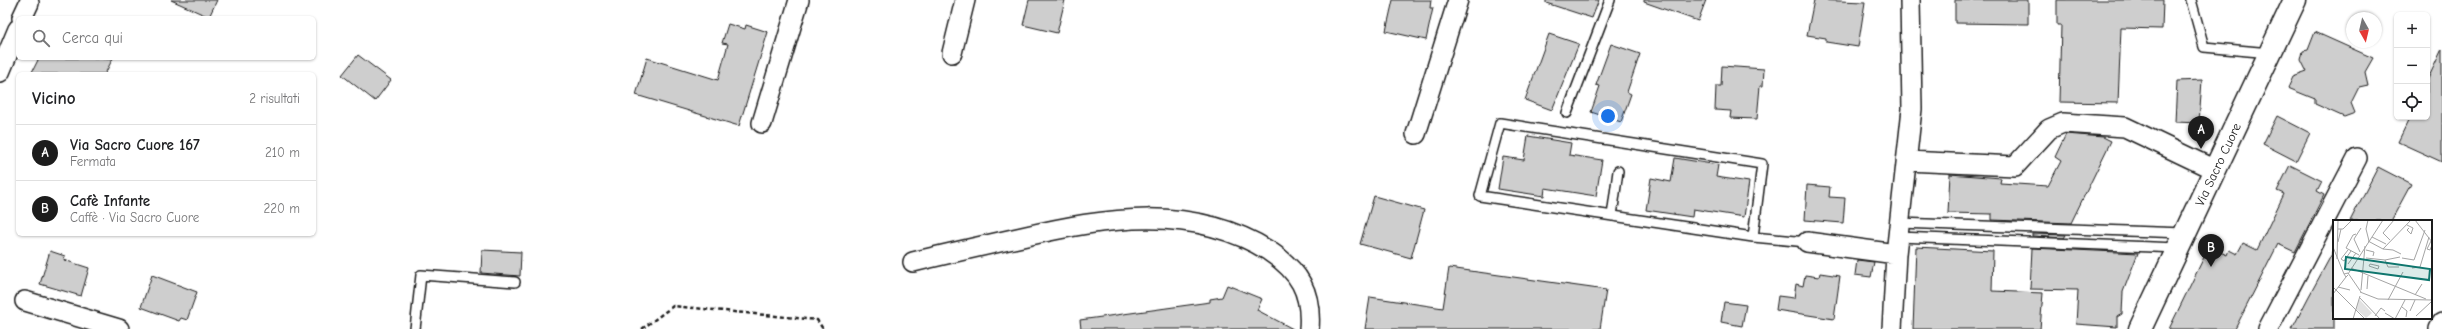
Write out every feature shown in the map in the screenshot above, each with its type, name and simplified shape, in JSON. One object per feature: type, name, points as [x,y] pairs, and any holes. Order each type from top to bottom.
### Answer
[{"type":"street","points":[[762,123],[799,0]]},
{"type":"street","points":[[952,53],[965,0]]},
{"type":"street","points":[[1416,134],[1458,0]]},
{"type":"street","points":[[1892,329],[1898,238],[1912,109],[1910,0]]},
{"type":"street","name":"Via Sacro Cuore","points":[[2140,329],[2183,241],[2295,0]]},
{"type":"street","points":[[0,72],[16,33]]},
{"type":"street","points":[[1907,161],[2015,166],[2049,130],[2063,123],[2125,127],[2215,170]]},
{"type":"street","points":[[2268,329],[2357,158]]},
{"type":"street","points":[[913,262],[1058,229],[1116,219],[1160,218],[1198,222],[1253,241],[1286,263],[1300,279],[1307,298],[1308,329]]},
{"type":"street","points":[[1806,242],[1898,238]]},
{"type":"street","points":[[25,301],[119,329]]},
{"type":"street","points":[[2439,329],[2442,323]]},
{"type":"lane","points":[[1567,113],[1610,0]]},
{"type":"lane","points":[[2191,0],[2204,47],[2271,54]]},
{"type":"lane","points":[[1753,236],[1762,164],[1500,123],[1480,196],[1753,236],[1806,242]]},
{"type":"lane","points":[[1612,216],[1618,172]]},
{"type":"lane","points":[[1898,238],[2183,241]]},
{"type":"lane","points":[[1898,238],[2183,241]]},
{"type":"lane","points":[[415,329],[421,275],[515,282]]},
{"type":"path","points":[[642,329],[672,306],[817,320],[823,329]]},
{"type":"building","points":[[171,0],[217,0],[209,16]]},
{"type":"building","points":[[1029,0],[1065,0],[1057,33],[1023,25]]},
{"type":"building","points":[[1393,0],[1431,0],[1430,8],[1433,8],[1426,40],[1386,31]]},
{"type":"building","points":[[1546,0],[1599,0],[1592,18],[1546,3]]},
{"type":"building","points":[[1644,0],[1706,0],[1698,21],[1644,2]]},
{"type":"building","points":[[1814,0],[1865,2],[1858,47],[1826,42],[1826,38],[1807,35]]},
{"type":"building","points":[[1955,0],[2028,0],[2028,24],[1955,23]]},
{"type":"building","points":[[2057,0],[2163,0],[2162,29],[2121,28],[2118,103],[2059,102],[2061,25],[2057,25]]},
{"type":"building","points":[[728,24],[745,29],[746,25],[768,32],[739,126],[636,95],[647,58],[718,80],[728,44],[722,43]]},
{"type":"building","points":[[2315,32],[2346,46],[2346,48],[2351,48],[2373,58],[2365,72],[2368,85],[2359,87],[2351,103],[2355,113],[2344,117],[2315,104],[2315,99],[2288,88],[2293,77],[2307,72],[2301,60],[2303,51],[2308,50]]},
{"type":"building","points":[[1549,34],[1579,44],[1552,110],[1525,100]]},
{"type":"building","points":[[1611,44],[1640,54],[1627,92],[1631,94],[1621,122],[1591,112],[1600,86],[1596,85]]},
{"type":"building","points":[[2442,49],[2442,162],[2398,142],[2409,120],[2430,120],[2430,75]]},
{"type":"building","points":[[358,55],[391,80],[375,101],[342,75]]},
{"type":"building","points":[[38,60],[112,60],[106,72],[32,72]]},
{"type":"building","points":[[1722,66],[1764,69],[1763,86],[1760,86],[1757,119],[1730,118],[1731,111],[1715,110],[1716,86],[1721,86]]},
{"type":"building","points":[[2202,80],[2199,123],[2175,122],[2177,81]]},
{"type":"building","points":[[2277,116],[2310,133],[2296,161],[2263,144]]},
{"type":"building","points":[[2066,134],[2103,137],[2111,141],[2071,223],[1992,220],[1992,214],[1948,213],[1950,174],[2001,178],[2000,183],[2048,186],[2061,161],[2055,157]]},
{"type":"building","points":[[1528,136],[1571,143],[1569,155],[1602,160],[1596,196],[1545,188],[1544,196],[1498,189],[1503,157],[1524,160]]},
{"type":"building","points":[[1675,158],[1718,165],[1716,177],[1749,182],[1744,217],[1693,209],[1692,217],[1646,210],[1651,178],[1671,182]]},
{"type":"building","points":[[2290,165],[2322,181],[2317,191],[2324,195],[2295,252],[2278,244],[2235,329],[2169,329],[2209,247],[2227,255],[2229,250],[2237,254],[2243,243],[2257,250],[2284,194],[2277,191]]},
{"type":"building","points":[[2378,167],[2411,184],[2392,220],[2351,220]]},
{"type":"building","points":[[1807,185],[1830,187],[1829,197],[1845,198],[1843,223],[1805,220]]},
{"type":"building","points":[[1374,196],[1424,210],[1411,258],[1360,244]]},
{"type":"building","points":[[2032,234],[2066,235],[2064,238],[2032,236]]},
{"type":"building","points":[[1916,247],[1993,251],[1992,291],[2043,293],[2040,329],[1913,329]]},
{"type":"building","points":[[2032,248],[2138,253],[2123,292],[2122,314],[2117,317],[2117,327],[2076,324],[2078,290],[2030,289]]},
{"type":"building","points":[[482,250],[521,252],[520,276],[481,273]]},
{"type":"building","points":[[50,251],[65,256],[64,260],[89,268],[81,296],[40,284]]},
{"type":"building","points":[[2333,252],[2334,329],[2292,329]]},
{"type":"building","points":[[1857,260],[1874,262],[1871,277],[1855,275]]},
{"type":"building","points":[[1449,268],[1606,290],[1600,329],[1365,329],[1370,297],[1443,308]]},
{"type":"building","points":[[1820,273],[1840,276],[1834,319],[1776,310],[1778,296],[1794,298],[1796,284],[1803,286],[1805,275],[1819,277]]},
{"type":"building","points":[[152,275],[197,292],[187,320],[181,318],[179,321],[141,307]]},
{"type":"building","points":[[1227,285],[1262,299],[1257,310],[1293,329],[1081,329],[1080,320],[1210,302],[1210,299],[1222,297]]},
{"type":"building","points":[[1724,302],[1746,305],[1742,326],[1721,322]]},
{"type":"place","name":"Via Sacro Cuore 167","points":[[2201,149]]},
{"type":"place","name":"Cafè Infante","points":[[2211,267]]}]
